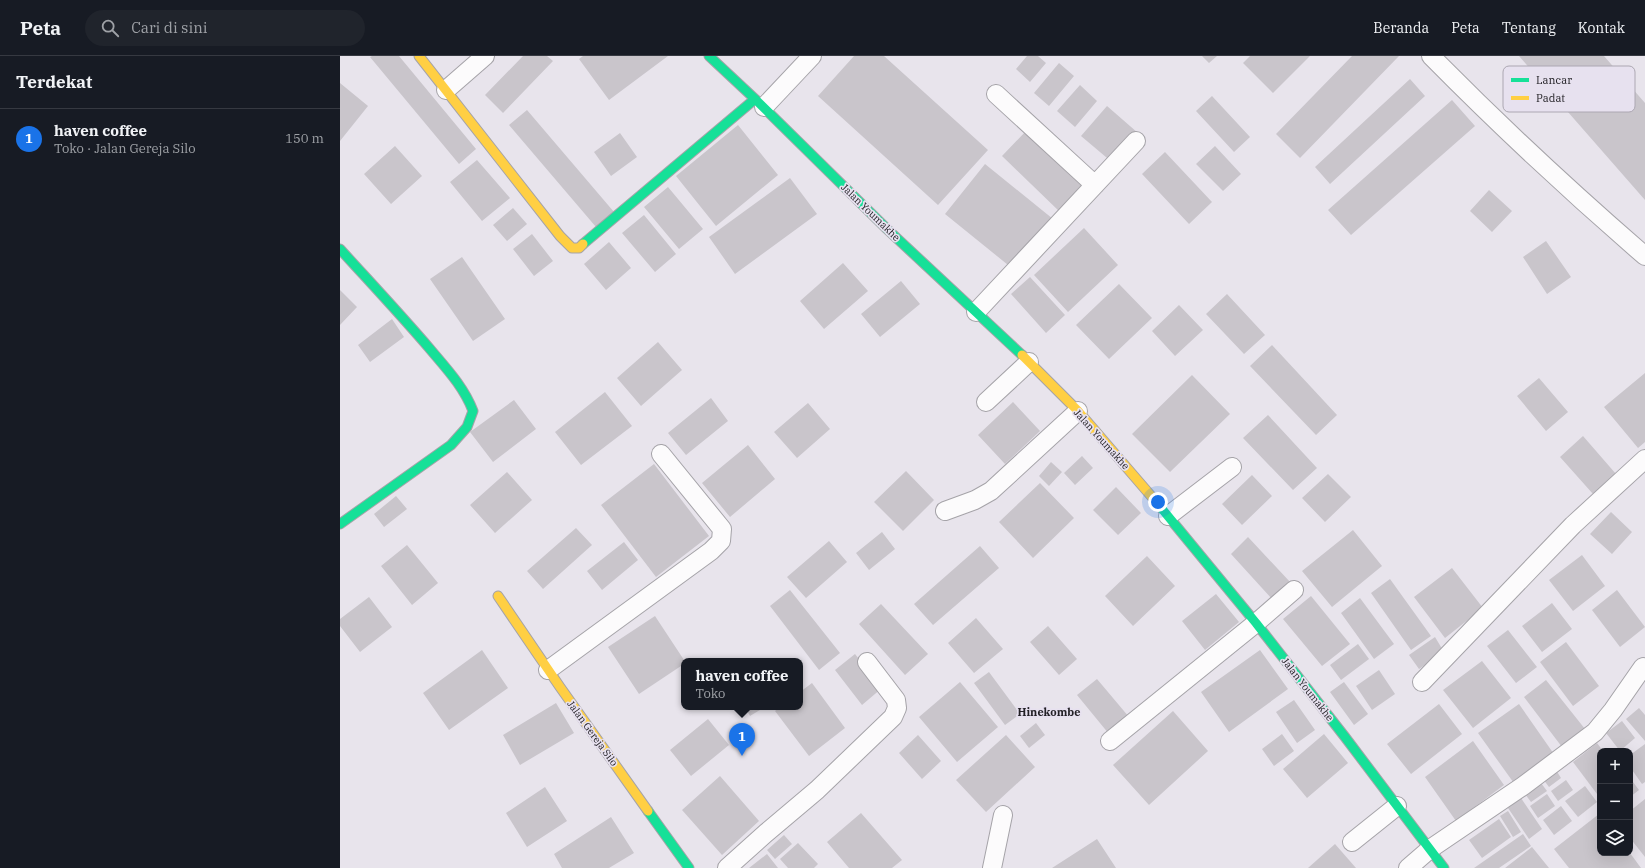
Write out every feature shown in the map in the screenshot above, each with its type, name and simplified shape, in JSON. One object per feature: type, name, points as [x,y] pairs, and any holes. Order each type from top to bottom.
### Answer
[{"type":"street","points":[[419,56],[560,236],[572,248],[578,248],[759,103],[812,56]]},
{"type":"street","points":[[446,90],[485,56]]},
{"type":"street","name":"Jalan Youmakhe","points":[[709,56],[887,229],[1029,362],[1078,411],[1168,516],[1256,623],[1444,868]]},
{"type":"street","points":[[1431,56],[1545,168],[1645,256]]},
{"type":"street","points":[[996,94],[1095,185]]},
{"type":"street","points":[[976,312],[1136,141]]},
{"type":"street","points":[[340,249],[399,312],[449,372],[468,396],[473,411],[467,427],[450,445],[340,524]]},
{"type":"street","points":[[986,402],[1029,362]]},
{"type":"street","points":[[945,511],[975,500],[991,491],[1078,411]]},
{"type":"street","points":[[548,670],[711,551],[720,541],[722,529],[661,454]]},
{"type":"street","points":[[1422,682],[1573,525],[1645,459]]},
{"type":"street","points":[[1168,516],[1232,467]]},
{"type":"street","points":[[1110,741],[1256,623],[1294,590]]},
{"type":"street","name":"Jalan Gereja Silo","points":[[498,596],[548,670],[688,868]]},
{"type":"street","points":[[727,868],[818,790],[893,717],[897,708],[896,700],[867,662]]},
{"type":"street","points":[[1408,868],[1430,849],[1523,786],[1595,732],[1613,710],[1643,667]]},
{"type":"street","points":[[1352,842],[1397,806]]},
{"type":"street","points":[[992,868],[1003,815]]},
{"type":"building","points":[[399,56],[476,149],[459,164],[370,57]]},
{"type":"building","points":[[523,56],[547,56],[553,61],[503,113],[485,95]]},
{"type":"building","points":[[583,56],[668,56],[609,100],[579,59]]},
{"type":"building","points":[[854,56],[884,56],[988,150],[938,205],[818,96]]},
{"type":"building","points":[[1027,56],[1038,56],[1046,63],[1030,82],[1016,69]]},
{"type":"building","points":[[1202,56],[1217,56],[1209,63]]},
{"type":"building","points":[[1250,56],[1310,56],[1273,93],[1243,63]]},
{"type":"building","points":[[1352,56],[1399,56],[1300,158],[1276,134]]},
{"type":"building","points":[[1519,56],[1604,56],[1613,66],[1528,66]]},
{"type":"building","points":[[1059,63],[1074,76],[1049,106],[1034,93]]},
{"type":"building","points":[[1410,79],[1425,96],[1330,184],[1315,167]]},
{"type":"building","points":[[340,83],[368,106],[340,141]]},
{"type":"building","points":[[1080,85],[1097,101],[1075,127],[1057,111]]},
{"type":"building","points":[[1635,92],[1645,103],[1645,200],[1568,112],[1635,112]]},
{"type":"building","points":[[1212,96],[1250,137],[1234,152],[1196,111]]},
{"type":"building","points":[[1452,100],[1475,126],[1351,235],[1328,210]]},
{"type":"building","points":[[1107,106],[1138,133],[1113,163],[1081,136]]},
{"type":"building","points":[[527,110],[614,212],[596,227],[509,125]]},
{"type":"building","points":[[738,125],[778,175],[716,226],[676,176]]},
{"type":"building","points":[[1026,131],[1085,188],[1061,213],[1002,156]]},
{"type":"building","points":[[620,133],[637,157],[611,176],[594,152]]},
{"type":"building","points":[[395,146],[422,176],[391,204],[364,174]]},
{"type":"building","points":[[1215,146],[1241,174],[1223,191],[1196,164]]},
{"type":"building","points":[[1165,152],[1212,202],[1189,224],[1142,174]]},
{"type":"building","points":[[477,160],[510,198],[482,221],[450,182]]},
{"type":"building","points":[[985,164],[1053,219],[1013,269],[945,214]]},
{"type":"building","points":[[790,178],[817,214],[735,274],[709,237]]},
{"type":"building","points":[[668,187],[703,229],[679,249],[644,207]]},
{"type":"building","points":[[1489,190],[1512,211],[1492,232],[1470,211]]},
{"type":"building","points":[[513,208],[527,224],[507,241],[493,225]]},
{"type":"building","points":[[644,215],[676,254],[655,272],[622,233]]},
{"type":"building","points":[[1084,228],[1118,265],[1068,312],[1034,275]]},
{"type":"building","points":[[532,234],[553,261],[534,276],[513,249]]},
{"type":"building","points":[[1546,241],[1571,277],[1547,294],[1523,257]]},
{"type":"building","points":[[609,242],[631,268],[606,290],[584,264]]},
{"type":"building","points":[[462,257],[505,319],[473,341],[430,279]]},
{"type":"building","points":[[843,263],[868,291],[824,329],[800,301]]},
{"type":"building","points":[[1030,277],[1065,315],[1046,333],[1011,294]]},
{"type":"building","points":[[901,281],[920,304],[880,337],[861,314]]},
{"type":"building","points":[[1119,284],[1152,318],[1109,359],[1076,325]]},
{"type":"building","points":[[340,290],[357,307],[340,325]]},
{"type":"building","points":[[1227,294],[1265,335],[1244,354],[1206,314]]},
{"type":"building","points":[[1179,305],[1203,330],[1175,356],[1152,331]]},
{"type":"building","points":[[392,319],[404,337],[370,362],[358,345]]},
{"type":"building","points":[[658,342],[682,370],[641,406],[617,378]]},
{"type":"building","points":[[1272,345],[1337,415],[1316,435],[1250,366]]},
{"type":"building","points":[[1645,373],[1645,442],[1638,448],[1604,407]]},
{"type":"building","points":[[1192,375],[1230,414],[1170,472],[1132,434]]},
{"type":"building","points":[[1539,378],[1568,412],[1546,431],[1517,396]]},
{"type":"building","points":[[605,392],[632,426],[581,465],[555,432]]},
{"type":"building","points":[[711,398],[728,421],[686,455],[668,433]]},
{"type":"building","points":[[514,400],[536,429],[493,462],[470,432]]},
{"type":"building","points":[[1013,402],[1040,431],[1005,464],[978,435]]},
{"type":"building","points":[[808,403],[830,429],[797,458],[774,432]]},
{"type":"building","points":[[1268,415],[1317,468],[1293,490],[1243,438]]},
{"type":"building","points":[[1583,436],[1616,474],[1593,494],[1560,457]]},
{"type":"building","points":[[748,445],[775,479],[730,517],[702,483]]},
{"type":"building","points":[[1082,456],[1093,468],[1075,485],[1064,473]]},
{"type":"building","points":[[1051,462],[1062,472],[1049,486],[1039,476]]},
{"type":"building","points":[[654,464],[709,536],[656,577],[601,505]]},
{"type":"building","points":[[906,471],[934,500],[903,531],[874,502]]},
{"type":"building","points":[[507,472],[532,500],[495,533],[470,505]]},
{"type":"building","points":[[1328,474],[1351,497],[1325,522],[1302,498]]},
{"type":"building","points":[[1252,475],[1272,496],[1242,525],[1222,504]]},
{"type":"building","points":[[1040,483],[1074,518],[1033,558],[999,522]]},
{"type":"building","points":[[1116,487],[1141,513],[1118,535],[1093,510]]},
{"type":"building","points":[[396,496],[407,509],[384,527],[374,514]]},
{"type":"building","points":[[1611,512],[1632,532],[1612,554],[1590,534]]},
{"type":"building","points":[[576,528],[592,545],[543,589],[527,571]]},
{"type":"building","points":[[1353,530],[1382,566],[1332,607],[1302,571]]},
{"type":"building","points":[[882,532],[895,549],[869,570],[856,553]]},
{"type":"building","points":[[1248,537],[1291,583],[1273,600],[1231,554]]},
{"type":"building","points":[[829,541],[847,562],[806,598],[787,577]]},
{"type":"building","points":[[624,542],[638,560],[602,590],[587,571]]},
{"type":"building","points":[[407,545],[438,583],[412,605],[381,566]]},
{"type":"building","points":[[980,546],[999,568],[933,625],[914,604]]},
{"type":"building","points":[[1582,555],[1605,586],[1573,611],[1549,580]]},
{"type":"building","points":[[1147,556],[1175,586],[1133,626],[1105,596]]},
{"type":"building","points":[[1452,568],[1483,608],[1445,638],[1414,597]]},
{"type":"building","points":[[1390,579],[1431,636],[1411,650],[1371,593]]},
{"type":"building","points":[[790,590],[840,653],[819,670],[770,606]]},
{"type":"building","points":[[1617,590],[1645,627],[1620,647],[1592,610]]},
{"type":"building","points":[[1216,594],[1239,622],[1205,650],[1182,621]]},
{"type":"building","points":[[1311,596],[1350,644],[1322,666],[1283,619]]},
{"type":"building","points":[[369,597],[392,627],[360,652],[340,626],[340,619]]},
{"type":"building","points":[[1360,598],[1394,644],[1374,659],[1341,613]]},
{"type":"building","points":[[1552,603],[1572,629],[1542,652],[1522,626]]},
{"type":"building","points":[[881,604],[928,654],[905,675],[859,624]]},
{"type":"building","points":[[655,616],[683,658],[681,658],[681,666],[639,694],[608,647]]},
{"type":"building","points":[[976,618],[1003,649],[974,673],[948,643]]},
{"type":"building","points":[[1048,626],[1077,659],[1059,675],[1030,642]]},
{"type":"building","points":[[1508,630],[1537,667],[1516,683],[1487,646]]},
{"type":"building","points":[[1435,637],[1444,652],[1419,669],[1409,655]]},
{"type":"building","points":[[1566,642],[1599,686],[1573,706],[1540,662]]},
{"type":"building","points":[[1358,644],[1369,659],[1341,680],[1330,665]]},
{"type":"building","points":[[482,650],[508,688],[449,730],[423,693]]},
{"type":"building","points":[[1260,650],[1288,689],[1229,732],[1201,692]]},
{"type":"building","points":[[855,654],[882,688],[862,705],[835,670]]},
{"type":"building","points":[[1482,661],[1511,698],[1473,728],[1443,690]]},
{"type":"building","points":[[1379,670],[1395,694],[1372,710],[1356,686]]},
{"type":"building","points":[[989,672],[1020,714],[1005,725],[974,683]]},
{"type":"building","points":[[1097,679],[1129,717],[1109,734],[1077,695]]},
{"type":"building","points":[[1546,680],[1585,729],[1562,747],[1524,697]]},
{"type":"building","points":[[960,682],[998,727],[957,762],[919,717]]},
{"type":"building","points":[[1344,682],[1368,714],[1354,725],[1330,692]]},
{"type":"building","points":[[812,683],[845,728],[809,756],[775,711],[803,710],[803,690]]},
{"type":"building","points":[[1294,700],[1315,730],[1297,743],[1276,712]]},
{"type":"building","points":[[556,703],[574,733],[520,765],[503,735]]},
{"type":"building","points":[[1439,704],[1462,734],[1411,774],[1387,744]]},
{"type":"building","points":[[1519,704],[1556,757],[1516,786],[1478,733]]},
{"type":"building","points":[[1639,708],[1645,715],[1645,741],[1626,719]]},
{"type":"building","points":[[747,710],[760,710],[750,716]]},
{"type":"building","points":[[1173,711],[1208,751],[1149,805],[1113,765]]},
{"type":"building","points":[[708,719],[729,745],[691,776],[670,750]]},
{"type":"building","points":[[1622,721],[1635,738],[1623,748],[1618,748],[1606,733]]},
{"type":"building","points":[[1036,723],[1045,735],[1029,748],[1020,736]]},
{"type":"building","points":[[1282,734],[1294,751],[1274,766],[1262,749]]},
{"type":"building","points":[[1324,734],[1348,763],[1307,798],[1283,769]]},
{"type":"building","points":[[918,735],[941,761],[922,779],[899,753]]},
{"type":"building","points":[[1006,735],[1035,767],[986,812],[956,780]]},
{"type":"building","points":[[1473,741],[1504,785],[1456,821],[1425,777]]},
{"type":"building","points":[[1597,743],[1601,748],[1597,748],[1597,794],[1573,762]]},
{"type":"building","points":[[1645,744],[1645,782],[1642,784],[1633,771],[1633,753]]},
{"type":"building","points":[[1556,770],[1561,778],[1549,787],[1543,779]]},
{"type":"building","points":[[720,776],[759,821],[722,855],[682,810]]},
{"type":"building","points":[[1566,780],[1573,790],[1558,801],[1551,791]]},
{"type":"building","points":[[1633,782],[1639,790],[1633,795]]},
{"type":"building","points":[[1541,783],[1547,791],[1531,802],[1525,794]]},
{"type":"building","points":[[1585,786],[1597,802],[1578,817],[1565,801]]},
{"type":"building","points":[[545,787],[567,821],[527,847],[506,813]]},
{"type":"building","points":[[1547,794],[1555,806],[1538,818],[1530,806]]},
{"type":"building","points":[[1521,798],[1542,829],[1529,839],[1508,808]]},
{"type":"building","points":[[1645,799],[1645,857],[1633,842],[1633,809]]},
{"type":"building","points":[[1561,806],[1572,821],[1554,835],[1543,820]]},
{"type":"building","points":[[1508,811],[1521,832],[1513,837],[1500,816]]},
{"type":"building","points":[[861,813],[902,860],[892,868],[849,868],[827,842]]},
{"type":"building","points":[[1597,816],[1597,856],[1632,856],[1641,868],[1569,868],[1554,849]]},
{"type":"building","points":[[611,817],[634,853],[609,868],[562,868],[554,854]]},
{"type":"building","points":[[1499,819],[1511,837],[1482,858],[1469,840]]},
{"type":"building","points":[[1523,834],[1531,846],[1499,868],[1474,868]]},
{"type":"building","points":[[784,835],[792,844],[775,859],[767,850]]},
{"type":"building","points":[[1097,839],[1116,868],[1052,868]]},
{"type":"building","points":[[798,843],[818,864],[814,868],[788,868],[780,859]]},
{"type":"building","points":[[1335,844],[1356,868],[1308,868]]},
{"type":"building","points":[[1532,847],[1549,868],[1505,868]]},
{"type":"building","points":[[767,854],[778,868],[749,868]]},
{"type":"traffic: fast","points":[[709,56],[755,99],[887,229],[1022,355]]},
{"type":"traffic: fast","points":[[583,244],[755,99]]},
{"type":"traffic: fast","points":[[340,249],[408,324],[448,371],[460,386],[473,411],[467,427],[451,445],[340,524]]},
{"type":"traffic: fast","points":[[1158,504],[1256,623],[1345,737],[1444,868]]},
{"type":"traffic: fast","points":[[648,811],[689,868]]},
{"type":"traffic: slow","points":[[419,56],[560,236],[572,248],[579,248],[583,244]]},
{"type":"traffic: slow","points":[[1022,355],[1078,411],[1158,504]]},
{"type":"traffic: slow","points":[[498,596],[560,687],[648,811]]},
{"type":"place","name":"haven coffee","points":[[742,756]]},
{"type":"district","name":"Hinekombe","points":[[1049,712]]}]
